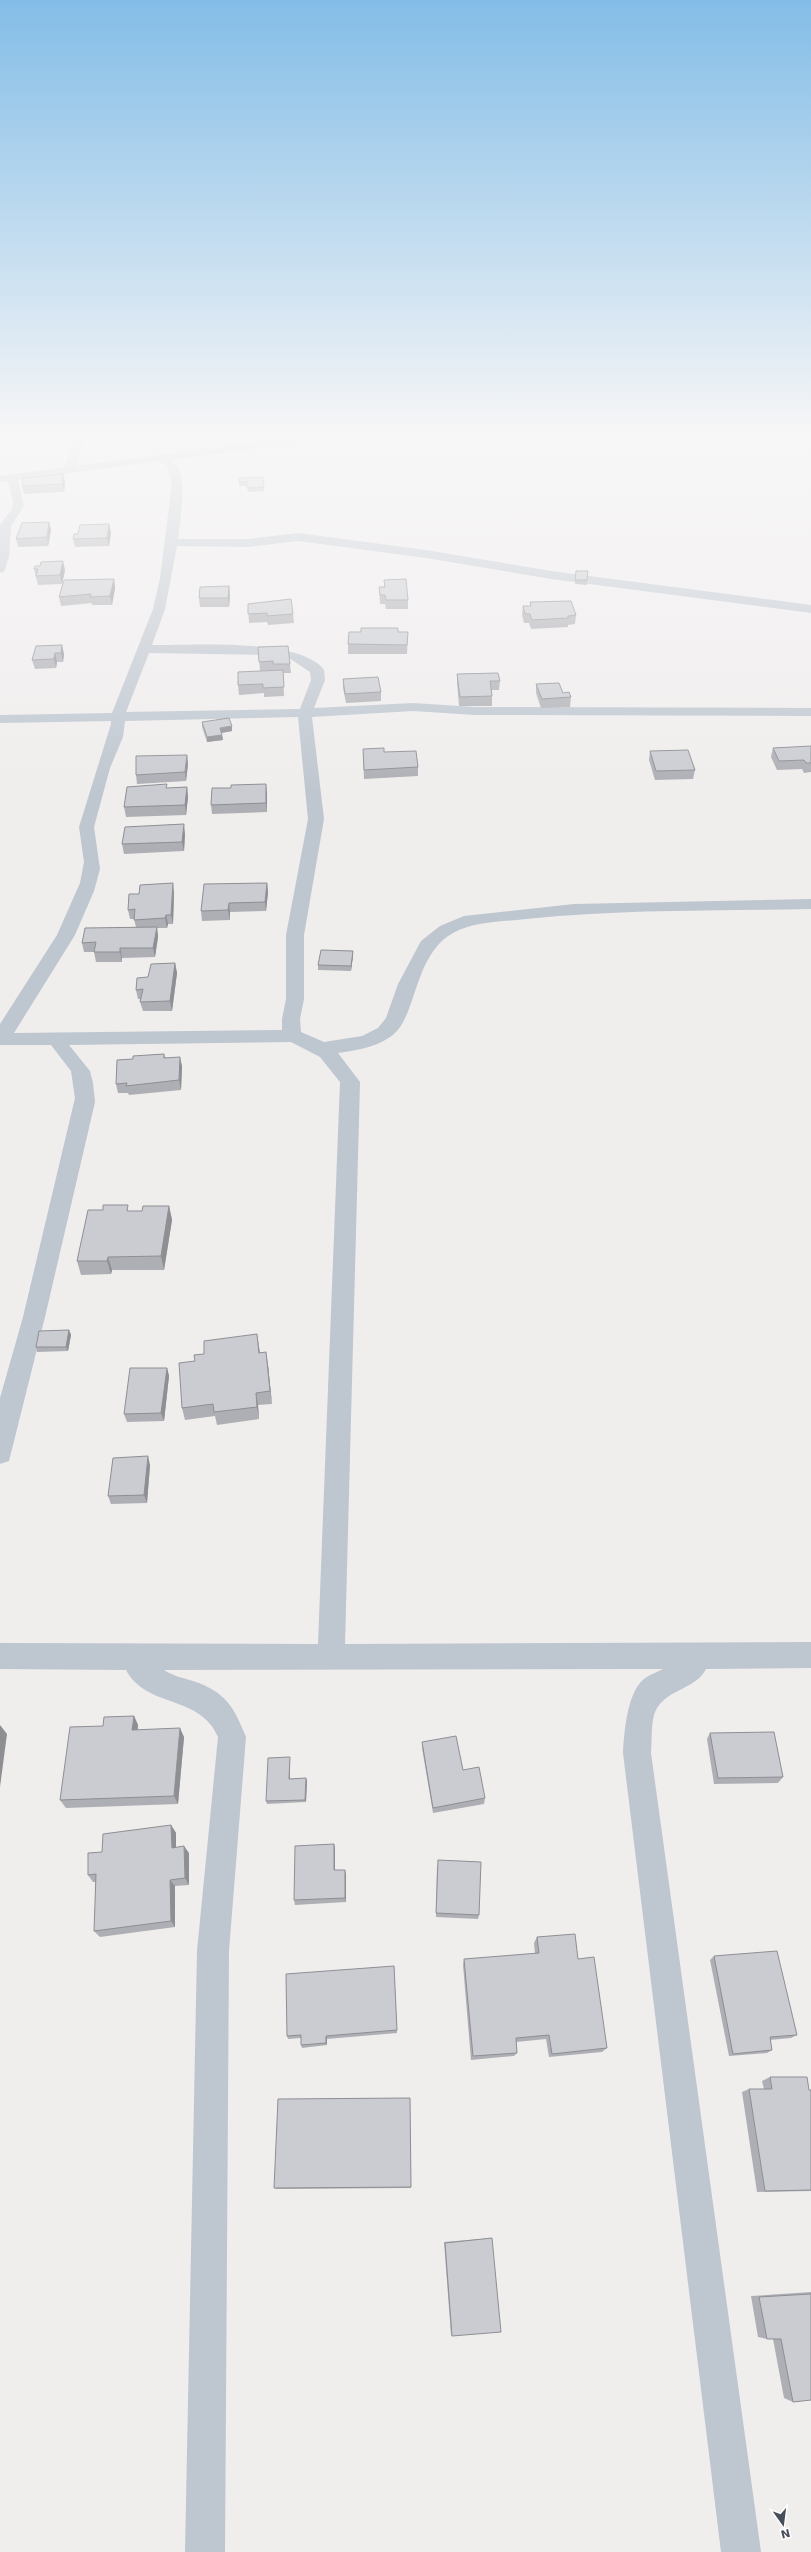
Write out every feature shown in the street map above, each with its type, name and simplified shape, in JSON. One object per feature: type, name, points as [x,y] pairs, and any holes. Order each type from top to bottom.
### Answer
[{"type":"street","points":[[0,569],[4,555]]},
{"type":"street","points":[[169,555],[159,609],[118,716],[119,732],[104,766],[93,808],[87,822],[86,837],[92,860],[91,876],[66,935],[21,1002],[1,1038],[292,1036],[309,1041],[323,1049],[342,1066],[350,1082],[331,1657]]},
{"type":"street","points":[[433,555],[551,575],[810,608]]},
{"type":"street","points":[[144,649],[254,649],[294,654],[317,670],[318,680],[305,713],[316,819],[295,935],[295,1000],[291,1019],[292,1036]]},
{"type":"street","points":[[0,719],[305,713],[413,707],[475,711],[811,712]]},
{"type":"street","points":[[323,1049],[366,1042],[391,1026],[421,953],[436,937],[446,930],[484,917],[574,909],[811,904]]},
{"type":"street","points":[[0,1453],[6,1420],[34,1317],[85,1102],[82,1076],[75,1064],[60,1047],[59,1038]]},
{"type":"street","points":[[699,1655],[692,1668],[652,1690],[640,1714],[637,1753],[741,2552]]},
{"type":"street","points":[[0,1656],[331,1657],[811,1655]]},
{"type":"street","points":[[134,1656],[145,1673],[157,1682],[200,1696],[227,1719],[232,1737],[213,1950],[205,2552]]},
{"type":"building","points":[[63,561],[60,575],[36,576],[38,569],[34,569],[35,566],[40,566],[41,562]]},
{"type":"building","points":[[576,571],[588,571],[587,580],[575,580]]},
{"type":"building","points":[[114,579],[110,596],[90,597],[91,594],[59,597],[64,580]]},
{"type":"building","points":[[406,579],[408,600],[386,600],[385,595],[380,595],[379,587],[385,587],[384,580]]},
{"type":"building","points":[[229,586],[228,598],[199,598],[200,587]]},
{"type":"building","points":[[291,599],[293,614],[267,616],[267,613],[248,614],[248,604]]},
{"type":"building","points":[[571,601],[576,615],[568,616],[568,618],[532,620],[530,614],[525,614],[523,606],[531,606],[530,602]]},
{"type":"building","points":[[361,628],[398,628],[398,632],[408,632],[407,645],[348,644],[349,632],[361,632]]},
{"type":"building","points":[[62,645],[61,653],[55,653],[54,659],[32,660],[36,646]]},
{"type":"building","points":[[288,646],[290,664],[273,664],[273,661],[259,662],[258,647]]},
{"type":"building","points":[[283,670],[284,687],[263,688],[263,684],[238,685],[238,672]]},
{"type":"building","points":[[498,673],[500,681],[490,681],[492,696],[460,697],[457,674]]},
{"type":"building","points":[[378,677],[381,692],[345,694],[343,679]]},
{"type":"building","points":[[559,683],[563,693],[569,692],[571,697],[542,699],[536,684]]},
{"type":"building","points":[[229,718],[232,726],[220,728],[222,735],[207,737],[202,722]]},
{"type":"building","points":[[811,746],[811,763],[806,763],[804,760],[779,761],[773,748]]},
{"type":"building","points":[[384,748],[384,752],[416,751],[418,767],[364,770],[363,749]]},
{"type":"building","points":[[688,750],[695,770],[656,771],[650,751]]},
{"type":"building","points":[[187,755],[185,772],[136,775],[136,756]]},
{"type":"building","points":[[167,784],[166,788],[187,787],[185,805],[124,807],[127,787]]},
{"type":"building","points":[[266,784],[266,803],[211,805],[212,788],[231,788],[231,785]]},
{"type":"building","points":[[184,824],[182,842],[122,844],[125,827]]},
{"type":"building","points":[[173,883],[171,915],[166,915],[165,918],[134,920],[135,909],[128,910],[129,894],[139,894],[140,885]]},
{"type":"building","points":[[267,883],[265,902],[229,903],[228,910],[201,911],[204,884]]},
{"type":"building","points":[[157,927],[153,948],[120,948],[120,952],[94,952],[96,942],[82,943],[85,928]]},
{"type":"building","points":[[321,950],[353,951],[351,966],[318,965]]},
{"type":"building","points":[[175,963],[170,1001],[140,1002],[143,989],[136,990],[137,978],[148,977],[151,964]]},
{"type":"building","points":[[164,1054],[164,1058],[180,1057],[179,1080],[126,1086],[127,1083],[116,1084],[117,1060],[133,1059],[133,1056]]},
{"type":"building","points":[[103,1205],[128,1205],[127,1211],[142,1211],[143,1206],[169,1206],[161,1256],[108,1257],[107,1261],[77,1261],[88,1210],[103,1210]]},
{"type":"building","points":[[69,1330],[66,1347],[36,1347],[39,1331]]},
{"type":"building","points":[[257,1334],[259,1353],[266,1352],[270,1391],[256,1393],[257,1407],[214,1412],[213,1404],[182,1408],[179,1363],[195,1361],[194,1355],[204,1354],[204,1341]]},
{"type":"building","points":[[130,1368],[167,1368],[161,1413],[124,1414]]},
{"type":"building","points":[[148,1456],[144,1495],[108,1496],[113,1458]]},
{"type":"building","points":[[134,1716],[132,1730],[180,1728],[174,1796],[60,1800],[70,1727],[103,1726],[104,1717]]},
{"type":"building","points":[[774,1732],[783,1777],[718,1778],[710,1733]]},
{"type":"building","points":[[456,1736],[463,1770],[479,1767],[485,1798],[433,1808],[422,1742]]},
{"type":"building","points":[[290,1757],[289,1779],[306,1778],[305,1800],[266,1801],[268,1758]]},
{"type":"building","points":[[171,1825],[172,1848],[184,1846],[185,1878],[170,1880],[171,1921],[94,1931],[96,1874],[88,1875],[88,1853],[102,1852],[103,1834]]},
{"type":"building","points":[[334,1844],[334,1870],[345,1870],[345,1898],[294,1900],[295,1846]]},
{"type":"building","points":[[438,1860],[481,1862],[479,1915],[436,1913]]},
{"type":"building","points":[[575,1934],[578,1959],[594,1957],[607,2048],[552,2054],[549,2035],[516,2038],[517,2053],[473,2056],[464,1959],[539,1953],[537,1937]]},
{"type":"building","points":[[777,1951],[797,2035],[770,2037],[772,2050],[733,2054],[714,1956]]},
{"type":"building","points":[[394,1966],[397,2030],[326,2036],[326,2043],[301,2045],[301,2035],[287,2036],[286,1974]]},
{"type":"building","points":[[770,2077],[807,2077],[809,2090],[811,2090],[811,2190],[765,2191],[749,2089],[772,2089]]},
{"type":"building","points":[[410,2098],[411,2187],[274,2188],[278,2099]]},
{"type":"building","points":[[492,2238],[501,2332],[452,2336],[445,2243]]},
{"type":"building","points":[[811,2294],[811,2400],[793,2402],[781,2339],[767,2339],[759,2297]]}]
